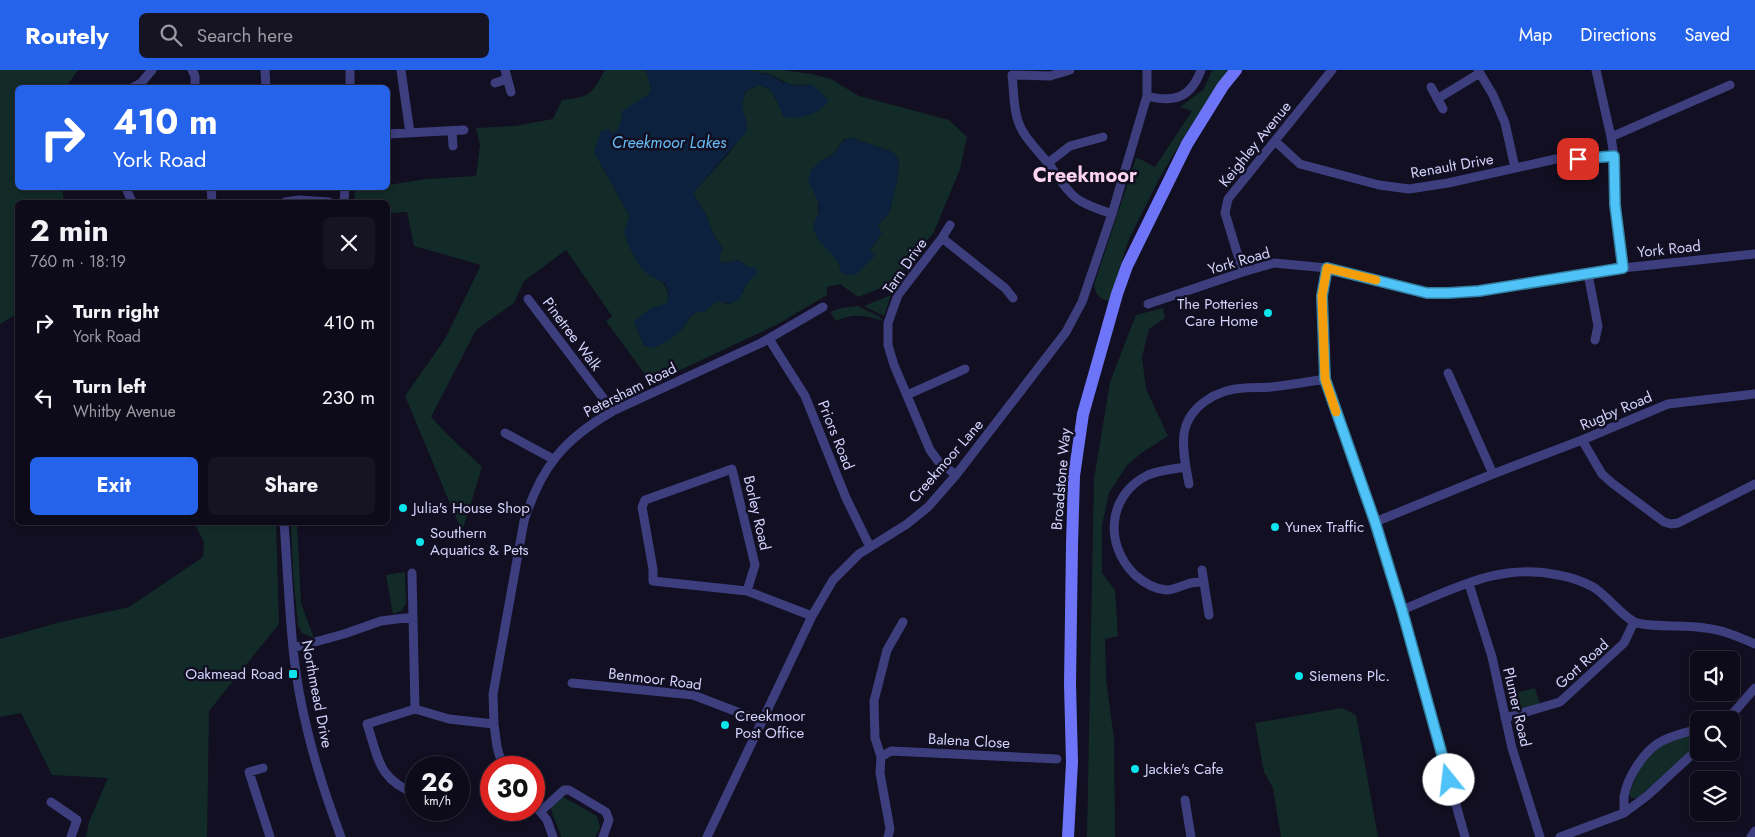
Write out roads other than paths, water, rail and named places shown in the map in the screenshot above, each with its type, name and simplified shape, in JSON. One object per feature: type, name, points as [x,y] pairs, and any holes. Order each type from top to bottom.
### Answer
[{"type":"street","points":[[137,85],[152,70]]},
{"type":"street","points":[[192,70],[195,76],[195,85]]},
{"type":"street","points":[[265,70],[266,85]]},
{"type":"street","points":[[350,70],[350,85]]},
{"type":"street","points":[[401,70],[410,133]]},
{"type":"street","points":[[1070,70],[1050,76],[1008,74],[1018,124],[1030,143],[1075,197],[1084,204],[1112,214]]},
{"type":"street","name":"Creekmoor Lane","points":[[707,837],[812,616],[833,580],[848,564],[870,547],[921,513],[956,475],[1066,332],[1082,302],[1112,214],[1147,96],[1147,70]]},
{"type":"street","points":[[1147,96],[1159,99],[1176,98],[1188,92],[1195,84],[1201,70]]},
{"type":"street","name":"Broadstone Way","points":[[1068,837],[1072,762],[1070,656],[1074,476],[1083,414],[1117,294],[1127,266],[1187,144],[1236,70]]},
{"type":"street","name":"Keighley Avenue","points":[[1243,272],[1225,213],[1228,199],[1332,70]]},
{"type":"street","points":[[1596,70],[1612,137],[1615,205],[1623,268]]},
{"type":"street","points":[[1437,99],[1479,72],[1493,95],[1505,123],[1515,168]]},
{"type":"street","points":[[495,83],[506,74],[511,92]]},
{"type":"street","points":[[1612,137],[1730,85]]},
{"type":"street","points":[[1431,87],[1443,109]]},
{"type":"street","points":[[390,134],[464,130]]},
{"type":"street","points":[[452,131],[453,146]]},
{"type":"street","points":[[1048,163],[1070,146],[1103,137]]},
{"type":"street","name":"Renault Drive","points":[[1275,141],[1300,164],[1372,184],[1395,188],[1440,185],[1556,159],[1590,159],[1614,156]]},
{"type":"street","name":"Tarn Drive","points":[[950,226],[898,295],[888,322],[888,345],[922,436],[938,460],[956,475]]},
{"type":"street","name":"Tarn Drive","points":[[942,238],[1005,288],[1013,298]]},
{"type":"street","name":"York Road","points":[[1148,304],[1274,263],[1327,268],[1427,293],[1479,291],[1623,268],[1755,254]]},
{"type":"street","points":[[1327,268],[1322,296],[1325,379],[1375,522],[1402,610],[1465,837]]},
{"type":"street","points":[[1588,274],[1598,326],[1595,340]]},
{"type":"street","name":"Pinetree Walk","points":[[528,299],[612,411]]},
{"type":"street","name":"Petersham Road","points":[[500,756],[494,724],[493,694],[524,521],[541,478],[553,459],[590,424],[612,411],[769,339],[823,307]]},
{"type":"street","name":"Priors Road","points":[[769,339],[805,396],[846,498],[870,547]]},
{"type":"street","points":[[908,395],[965,369]]},
{"type":"street","points":[[1448,373],[1493,474]]},
{"type":"street","points":[[1189,484],[1184,435],[1186,424],[1206,400],[1221,392],[1233,389],[1269,388],[1325,379]]},
{"type":"street","name":"Rugby Road","points":[[1375,522],[1668,404],[1755,394]]},
{"type":"street","points":[[505,433],[553,459]]},
{"type":"street","points":[[1582,440],[1602,474],[1664,522],[1671,524],[1678,524],[1755,484]]},
{"type":"street","points":[[1186,467],[1163,470],[1148,475],[1128,491],[1121,500],[1117,510],[1114,525],[1115,539],[1121,558],[1127,567],[1140,580],[1148,584],[1166,590],[1204,582]]},
{"type":"street","name":"Borley Road","points":[[747,591],[755,565],[732,469],[645,500],[642,507],[643,518],[654,581],[747,591],[812,616]]},
{"type":"street","name":"Northmead Drive","points":[[284,525],[293,648],[309,734],[320,777],[341,837]]},
{"type":"street","points":[[1202,570],[1210,615]]},
{"type":"street","points":[[1402,610],[1488,576],[1512,572],[1540,571],[1572,578],[1594,588],[1634,622],[1652,625],[1704,627],[1733,634],[1755,644]]},
{"type":"street","points":[[412,573],[415,709]]},
{"type":"street","name":"Plumer Road","points":[[1469,584],[1492,657],[1512,748],[1540,837]]},
{"type":"street","points":[[293,648],[344,634],[381,621],[413,616]]},
{"type":"street","points":[[888,837],[890,829],[880,773],[881,757],[875,738],[874,701],[887,650],[903,622]]},
{"type":"street","name":"Gort Road","points":[[1505,718],[1560,702],[1624,644],[1634,622]]},
{"type":"street","name":"Benmoor Road","points":[[572,683],[693,695],[761,721]]},
{"type":"street","points":[[1735,711],[1755,688]]},
{"type":"street","points":[[405,789],[396,785],[386,776],[364,725],[415,709],[449,719],[494,724]]},
{"type":"street","points":[[1624,813],[1624,796],[1638,764],[1648,751],[1662,741],[1690,732]]},
{"type":"street","name":"Balena Close","points":[[881,757],[891,751],[1057,759]]},
{"type":"street","points":[[1560,837],[1624,813],[1647,796],[1690,756]]},
{"type":"street","points":[[262,768],[249,772],[261,792],[270,837]]},
{"type":"street","points":[[545,808],[564,790],[569,790],[606,812],[609,820],[602,837]]},
{"type":"street","points":[[1185,800],[1191,837]]},
{"type":"street","points":[[51,802],[77,820],[71,837]]},
{"type":"street","points":[[545,817],[553,837]]},
{"type":"street","points":[[1751,837],[1755,831]]},
{"type":"water","name":"Creekmoor Lakes","points":[[646,70],[747,70],[770,75],[782,82],[799,86],[810,84],[819,90],[829,101],[814,113],[802,117],[789,118],[783,116],[770,89],[759,85],[746,91],[742,104],[747,131],[693,193],[706,215],[713,234],[723,249],[719,255],[720,261],[725,263],[738,260],[749,268],[755,266],[758,273],[751,278],[741,295],[734,302],[718,301],[704,312],[692,315],[681,330],[669,340],[654,348],[644,346],[634,321],[650,309],[667,303],[668,289],[662,282],[642,269],[635,257],[625,234],[629,215],[594,152],[601,131],[608,129],[612,133],[618,130],[622,111],[649,94],[651,89]]},
{"type":"water","points":[[851,138],[890,151],[899,162],[897,181],[889,213],[878,225],[882,233],[870,250],[875,256],[857,274],[847,275],[841,272],[837,261],[815,233],[814,226],[819,206],[808,181],[812,169],[822,160],[834,154],[843,141]]},
{"type":"place","name":"The Potteries Care Home","points":[[1268,313]]},
{"type":"place","name":"Julia's House Shop","points":[[403,508]]},
{"type":"place","name":"Yunex Traffic","points":[[1275,527]]},
{"type":"place","name":"Southern Aquatics & Pets","points":[[420,542]]},
{"type":"place","name":"Oakmead Road","points":[[293,674]]},
{"type":"place","name":"Siemens Plc.","points":[[1299,676]]},
{"type":"place","name":"Creekmoor Post Office","points":[[725,725]]},
{"type":"place","name":"Jackie's Cafe","points":[[1135,769]]},
{"type":"district","name":"Creekmoor","points":[[1085,175]]}]
